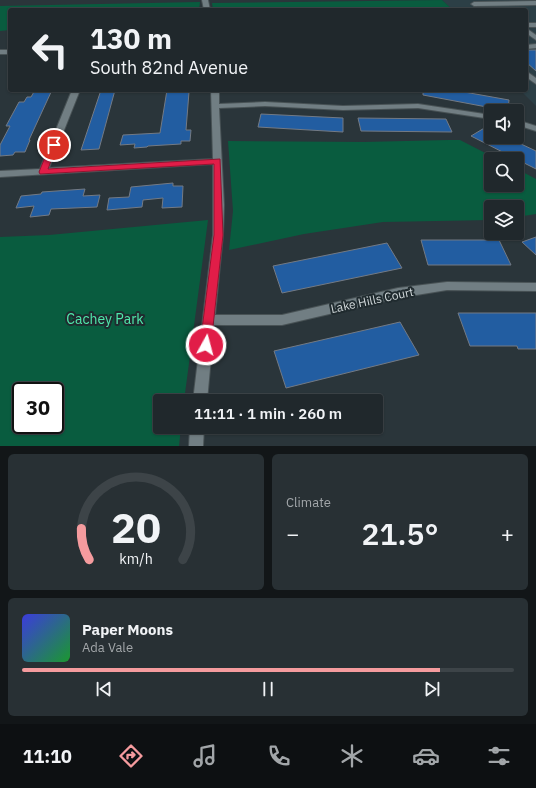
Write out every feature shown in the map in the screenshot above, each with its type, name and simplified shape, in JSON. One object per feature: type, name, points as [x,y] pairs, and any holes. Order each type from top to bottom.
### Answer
[{"type":"street","points":[[469,0],[478,8]]},
{"type":"street","points":[[474,4],[536,3]]},
{"type":"street","points":[[528,75],[536,82]]},
{"type":"street","points":[[43,172],[75,92]]},
{"type":"street","points":[[201,394],[218,235],[218,161],[215,92]]},
{"type":"street","points":[[216,106],[265,104],[343,108],[425,106],[484,116]]},
{"type":"street","points":[[524,125],[536,129]]},
{"type":"street","points":[[0,174],[218,161]]},
{"type":"street","name":"Lake Hills Court","points":[[209,320],[282,320],[398,293],[447,286],[536,287]]},
{"type":"street","points":[[196,446],[197,434]]},
{"type":"shaded area","points":[[442,0],[536,0],[536,106],[522,92],[528,92],[528,8],[451,8]]},
{"type":"green space","points":[[442,0],[451,8],[213,8],[212,3]]},
{"type":"green space","points":[[200,2],[199,8],[8,8],[8,30],[0,31],[0,6]]},
{"type":"green space","points":[[460,140],[484,152],[484,192],[524,192],[524,173],[536,179],[536,214],[524,216],[524,200],[484,200],[484,220],[383,222],[304,234],[229,250],[233,211],[228,141],[364,142]]},
{"type":"green space","name":"Cachey Park","points":[[208,220],[185,394],[153,394],[153,434],[180,434],[179,446],[0,446],[0,237],[49,235]]},
{"type":"building","points":[[528,50],[536,50],[536,71],[528,64]]},
{"type":"building","points":[[34,92],[51,92],[25,152],[15,152],[13,155],[0,156],[0,145],[10,126],[6,126],[19,102],[24,102],[27,97],[31,97]]},
{"type":"building","points":[[100,92],[114,92],[99,149],[81,150]]},
{"type":"building","points":[[167,92],[189,92],[186,130],[191,130],[190,141],[181,141],[181,144],[134,148],[135,144],[120,145],[123,135],[160,133]]},
{"type":"building","points":[[423,92],[464,92],[509,100],[509,104],[484,104],[484,106],[423,95]]},
{"type":"building","points":[[261,114],[343,118],[343,132],[258,127]]},
{"type":"building","points":[[358,118],[446,119],[452,132],[361,131]]},
{"type":"building","points":[[484,128],[484,143],[471,136]]},
{"type":"building","points":[[487,144],[521,144],[536,151],[536,169],[524,163],[524,152],[503,152]]},
{"type":"building","points":[[173,183],[173,186],[183,186],[182,207],[162,208],[163,198],[143,200],[142,207],[107,210],[109,198],[129,197],[131,187]]},
{"type":"building","points":[[85,189],[83,196],[100,195],[97,207],[51,209],[49,215],[30,217],[34,206],[16,208],[21,196],[41,194],[42,192]]},
{"type":"building","points":[[536,237],[536,255],[522,242]]},
{"type":"building","points":[[421,240],[499,240],[511,265],[428,265]]},
{"type":"building","points":[[387,243],[402,268],[282,293],[273,266]]},
{"type":"building","points":[[458,313],[536,313],[536,349],[518,349],[517,346],[470,346]]},
{"type":"building","points":[[400,322],[419,355],[286,388],[274,351]]},
{"type":"route","points":[[54,145],[43,172],[218,161],[218,235],[206,345]]}]
